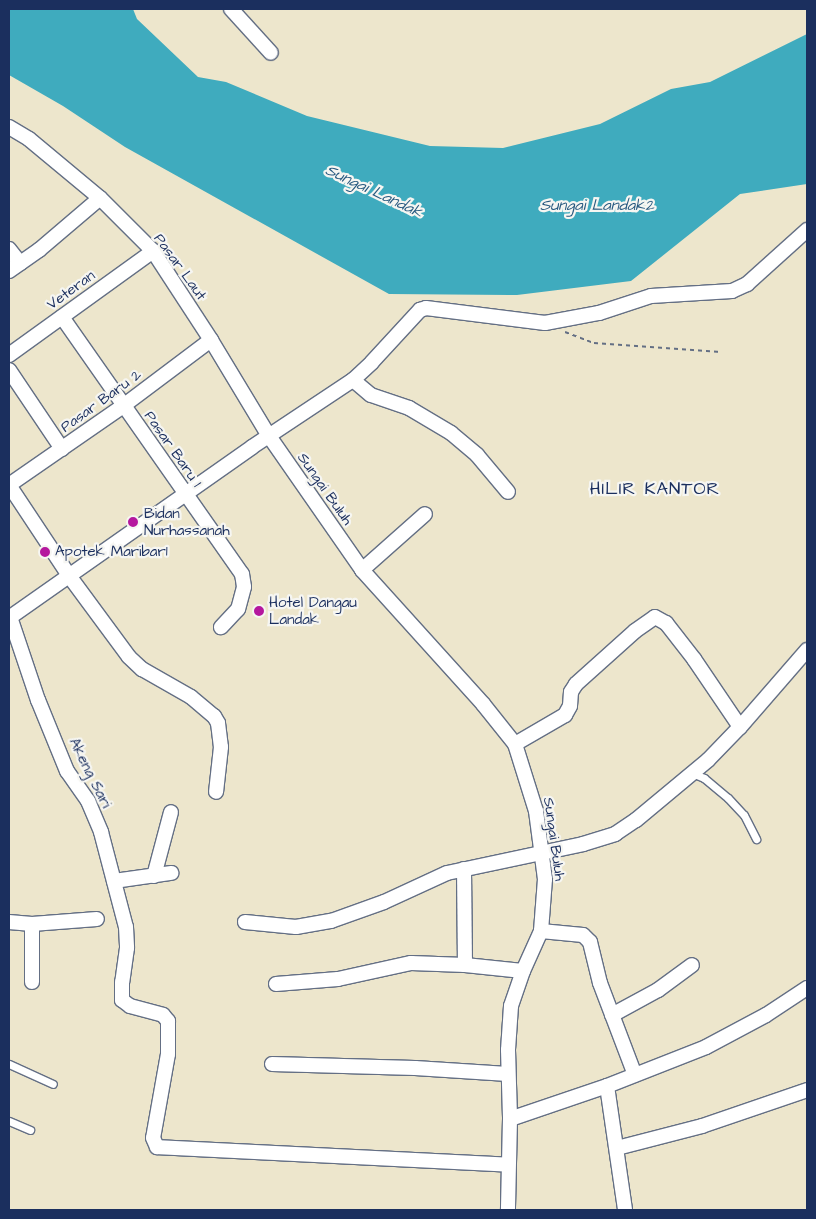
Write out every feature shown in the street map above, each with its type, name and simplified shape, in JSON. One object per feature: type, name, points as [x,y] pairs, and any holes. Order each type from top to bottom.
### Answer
[{"type":"street","points":[[230,9],[271,53]]},
{"type":"street","name":"Pasar Laut","points":[[9,128],[29,139],[100,198],[153,251],[211,340],[268,436]]},
{"type":"street","points":[[9,271],[100,198]]},
{"type":"street","points":[[9,618],[70,577],[268,436],[353,380],[420,310],[545,323],[599,313],[651,296],[732,291],[747,284],[807,230]]},
{"type":"street","points":[[9,249],[20,263]]},
{"type":"street","name":"Veteran","points":[[9,355],[153,251]]},
{"type":"street","name":"Pasar Baru 1","points":[[62,318],[242,574],[244,582],[238,609],[221,627]]},
{"type":"street","name":"Pasar Baru 2","points":[[9,485],[123,406],[211,340]]},
{"type":"street","points":[[9,370],[62,448]]},
{"type":"street","points":[[353,380],[371,395],[409,408],[451,433],[477,455],[508,492]]},
{"type":"street","name":"Sungai Buluh","points":[[268,436],[362,570],[483,704],[515,744],[536,811],[545,880],[541,931],[522,971],[512,1006],[508,1074],[510,1119],[508,1210]]},
{"type":"street","points":[[9,485],[70,577],[129,657],[142,669],[191,697],[214,716],[218,723],[221,747],[216,792]]},
{"type":"street","points":[[362,570],[425,514]]},
{"type":"street","points":[[515,744],[565,715],[570,706],[571,692],[576,684],[635,631],[655,617],[666,623],[694,659],[740,728]]},
{"type":"street","name":"Akeng Sari","points":[[9,618],[38,700],[67,771],[88,801],[101,832],[126,927],[127,948],[122,982],[122,1000],[130,1006],[163,1015],[168,1021],[168,1054],[153,1138],[157,1147],[508,1165]]},
{"type":"street","points":[[245,922],[296,927],[331,921],[384,902],[438,876],[583,844],[615,834],[632,823],[691,773],[740,728],[807,650]]},
{"type":"street","points":[[154,876],[171,812]]},
{"type":"street","points":[[464,869],[464,964]]},
{"type":"street","points":[[114,881],[171,873]]},
{"type":"street","points":[[9,922],[32,924],[97,919]]},
{"type":"street","points":[[32,924],[32,982]]},
{"type":"street","points":[[541,931],[583,935],[590,942],[600,983],[635,1075]]},
{"type":"street","points":[[276,984],[338,979],[405,964],[464,964],[522,971]]},
{"type":"street","points":[[612,1015],[658,990],[692,965]]},
{"type":"street","points":[[510,1119],[607,1086],[706,1047],[738,1031],[807,988]]},
{"type":"street","points":[[272,1064],[415,1068],[508,1074]]},
{"type":"street","points":[[607,1086],[625,1210]]},
{"type":"street","points":[[617,1148],[702,1126],[807,1090]]},
{"type":"lane","points":[[691,773],[704,778],[728,798],[744,815],[756,839]]},
{"type":"lane","points":[[9,1064],[53,1084]]},
{"type":"lane","points":[[9,1121],[30,1130]]},
{"type":"path","points":[[545,323],[577,338],[594,342],[721,352]]},
{"type":"water","name":"Sungai Landak2","points":[[9,9],[133,9],[137,19],[198,77],[226,82],[307,116],[430,146],[503,148],[600,124],[671,89],[710,82],[807,34],[807,184],[740,194],[631,281],[517,295],[389,294],[125,147],[63,106],[9,75]]},
{"type":"place","name":"Bidan Nurhassanah","points":[[133,522]]},
{"type":"place","name":"Apotek Maribar1","points":[[45,552]]},
{"type":"place","name":"Hotel Dangau Landak","points":[[259,611]]},
{"type":"district","name":"HILIR KANTOR","points":[[655,489]]},
{"type":"water label","name":"Sungai Landak","points":[[374,191]]}]
